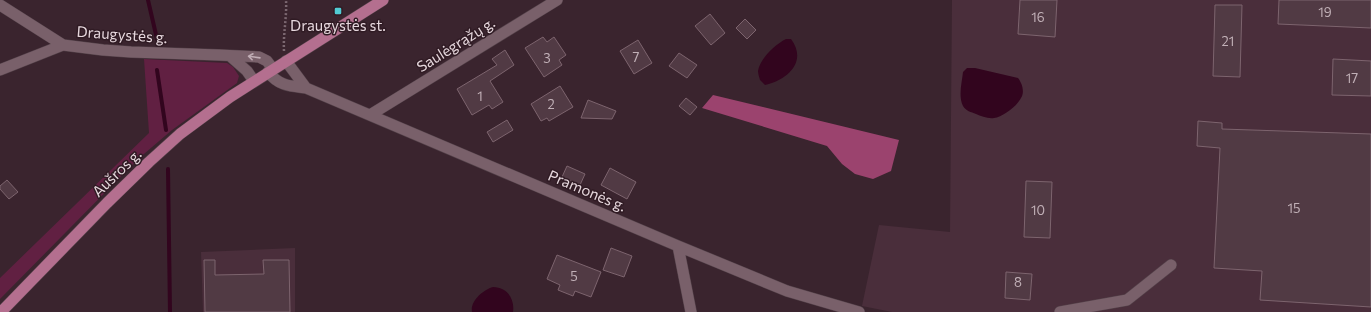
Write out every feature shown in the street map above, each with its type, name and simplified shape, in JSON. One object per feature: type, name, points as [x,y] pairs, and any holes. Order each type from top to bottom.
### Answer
[{"type":"main road","name":"Aušros g.","points":[[1,312],[107,203],[180,134],[254,81],[383,0]]},
{"type":"street","name":"Saulėgrąžų g.","points":[[370,116],[557,0]]},
{"type":"street","name":"Draugystės g.","points":[[0,5],[64,45],[131,52],[259,57],[267,61],[271,71]]},
{"type":"street","points":[[0,70],[64,45]]},
{"type":"street","points":[[230,56],[247,71],[254,81]]},
{"type":"street","points":[[286,61],[306,88]]},
{"type":"street","name":"Pramonės g.","points":[[271,71],[274,80],[282,84],[306,88],[787,291],[859,312]]},
{"type":"street","points":[[678,246],[691,312]]},
{"type":"street","points":[[1060,312],[1127,300],[1171,265]]},
{"type":"path","points":[[286,0],[287,12],[284,40],[286,61]]},
{"type":"shaded area","points":[[952,0],[1371,0],[1371,312],[892,312],[862,306],[879,225],[950,232]]},
{"type":"shaded area","points":[[786,39],[791,39],[796,47],[797,55],[793,69],[781,79],[765,85],[760,80],[758,71],[759,66],[769,52]]},
{"type":"shaded area","points":[[144,59],[227,63],[233,67],[239,76],[237,83],[172,130],[138,159],[0,299],[0,278],[149,133]]},
{"type":"shaded area","points":[[967,68],[975,68],[1018,78],[1021,82],[1023,93],[1021,98],[1009,111],[998,117],[987,118],[969,111],[963,106],[961,93],[963,72]]},
{"type":"shaded area","points":[[713,95],[899,140],[891,171],[873,179],[855,174],[842,164],[827,146],[702,108]]},
{"type":"shaded area","points":[[295,248],[295,312],[203,312],[201,252]]},
{"type":"shaded area","points":[[493,287],[506,291],[513,303],[513,312],[472,312],[473,304],[478,296]]},
{"type":"building","points":[[1020,0],[1057,0],[1055,37],[1018,34]]},
{"type":"building","points":[[1279,0],[1371,0],[1371,28],[1278,24]]},
{"type":"building","points":[[1215,5],[1242,5],[1240,77],[1213,76]]},
{"type":"building","points":[[710,14],[725,33],[711,45],[695,26]]},
{"type":"building","points":[[745,19],[756,30],[747,39],[736,28]]},
{"type":"building","points":[[543,37],[547,42],[554,37],[566,55],[559,60],[562,65],[544,77],[525,48]]},
{"type":"building","points":[[638,40],[652,63],[634,74],[620,51]]},
{"type":"building","points":[[505,50],[514,65],[490,81],[503,102],[492,109],[489,105],[472,115],[457,89],[497,65],[492,59]]},
{"type":"building","points":[[679,53],[697,65],[687,78],[669,66]]},
{"type":"building","points":[[1333,59],[1371,61],[1371,96],[1332,95]]},
{"type":"building","points":[[560,86],[573,107],[549,121],[547,118],[541,121],[531,104]]},
{"type":"building","points":[[686,98],[697,107],[690,115],[679,106]]},
{"type":"building","points":[[588,100],[616,111],[612,119],[581,118]]},
{"type":"building","points":[[507,120],[513,130],[493,142],[487,132]]},
{"type":"building","points":[[1198,121],[1222,123],[1222,129],[1371,134],[1371,307],[1260,300],[1262,271],[1214,268],[1220,148],[1197,146]]},
{"type":"building","points":[[567,166],[585,174],[580,185],[562,177]]},
{"type":"building","points":[[610,168],[636,182],[627,199],[601,185]]},
{"type":"building","points":[[7,180],[18,192],[9,199],[0,189],[0,186]]},
{"type":"building","points":[[1026,181],[1052,182],[1050,238],[1024,237]]},
{"type":"building","points":[[611,248],[632,256],[624,277],[603,270]]},
{"type":"building","points":[[557,255],[601,272],[591,297],[575,291],[573,296],[558,290],[560,285],[547,279]]},
{"type":"building","points":[[204,260],[215,260],[215,275],[264,274],[263,260],[289,260],[290,312],[205,312]]},
{"type":"building","points":[[1006,272],[1032,274],[1030,300],[1005,298]]},
{"type":"waterway","points":[[148,0],[157,39]]},
{"type":"waterway","points":[[157,70],[166,130]]},
{"type":"waterway","points":[[168,169],[170,312]]},
{"type":"place","name":"Draugystės st.","points":[[338,11]]}]
